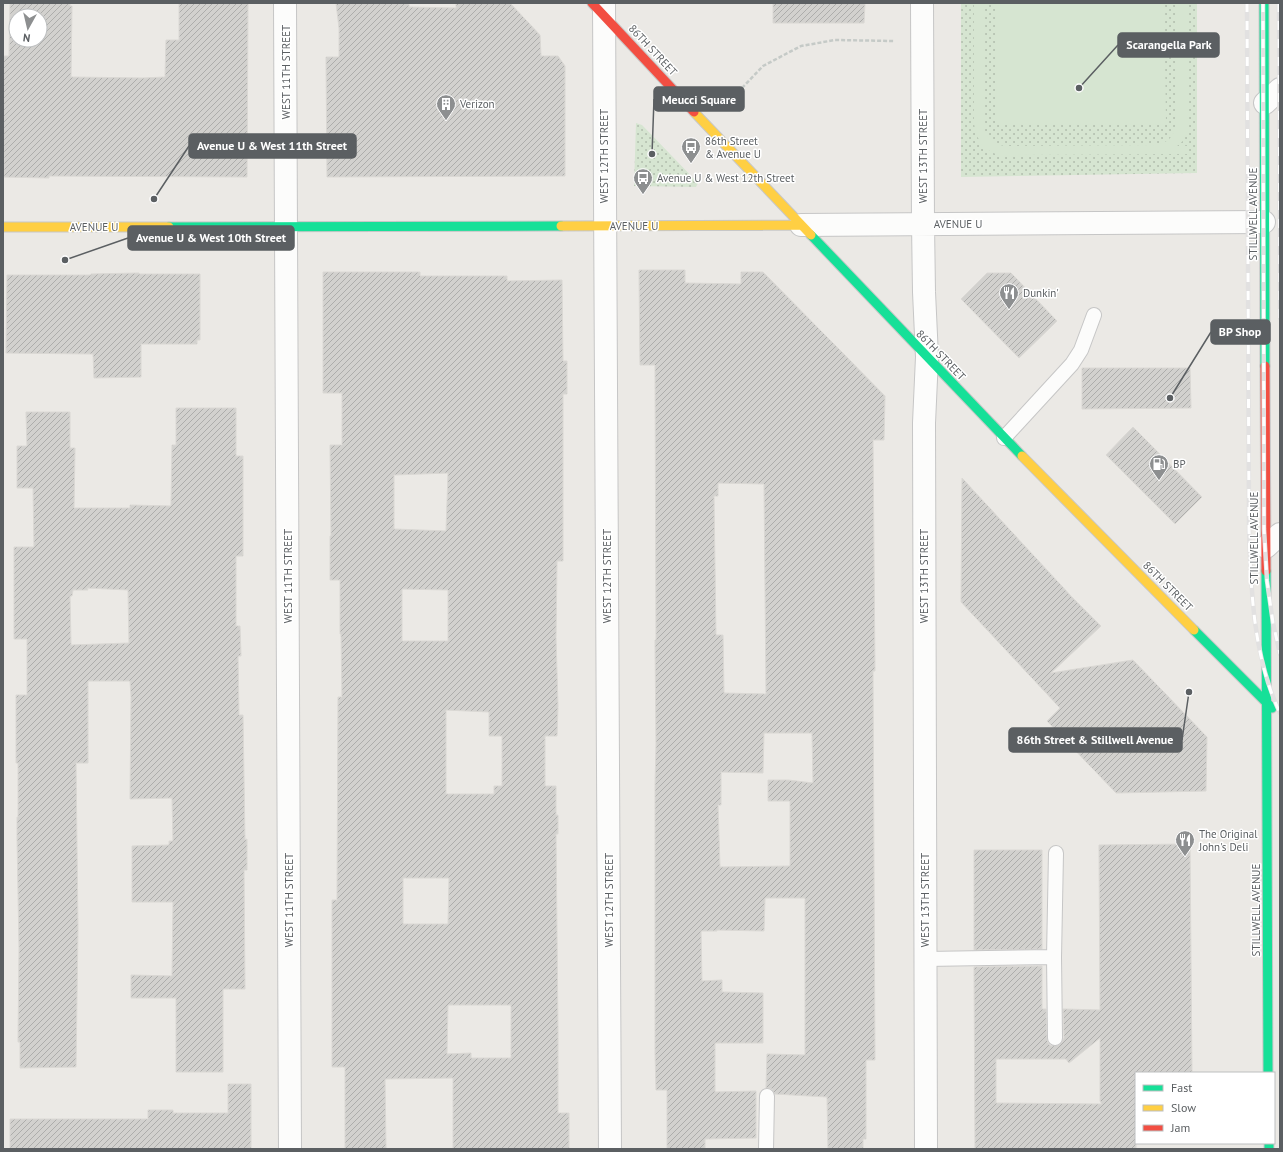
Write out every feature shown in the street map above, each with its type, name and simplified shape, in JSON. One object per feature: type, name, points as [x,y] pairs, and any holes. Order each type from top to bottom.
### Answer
[{"type":"main road","name":"STILLWELL AVENUE","points":[[1264,3],[1272,96],[1264,222],[1273,540],[1267,702],[1268,1072]]},
{"type":"main road","name":"86TH STREET","points":[[600,7],[801,225],[1004,438],[1280,716]]},
{"type":"main road","name":"AVENUE U","points":[[3,227],[801,225]]},
{"type":"street","name":"WEST 11TH STREET","points":[[285,3],[290,1149]]},
{"type":"street","name":"WEST 13TH STREET","points":[[922,3],[923,224],[927,357],[924,423],[926,1149]]},
{"type":"street","name":"WEST 12TH STREET","points":[[600,7],[605,226],[610,1149]]},
{"type":"street","name":"AVENUE U","points":[[801,225],[1264,222]]},
{"type":"lane","points":[[1004,438],[1072,364],[1081,350],[1094,315]]},
{"type":"lane","points":[[1055,1038],[1054,958],[1056,853]]},
{"type":"lane","points":[[926,959],[1054,958]]},
{"type":"lane","points":[[766,1149],[767,1096]]},
{"type":"path","points":[[742,88],[763,66],[801,46],[835,40],[894,41]]},
{"type":"green space","points":[[961,3],[1197,3],[1197,173],[961,177]]},
{"type":"green space","points":[[974,3],[983,3],[983,126],[986,134],[991,140],[997,144],[1005,146],[1156,145],[1167,141],[1173,133],[1175,126],[1176,3],[1187,3],[1187,132],[1184,140],[1177,146],[1187,146],[1187,154],[1000,155],[989,151],[981,144],[974,123]]},
{"type":"green space","points":[[995,3],[1164,3],[1166,124],[997,125]]},
{"type":"green space","points":[[636,123],[642,125],[698,183],[696,187],[634,186]]},
{"type":"building","points":[[10,3],[70,3],[70,6],[72,6],[71,77],[165,77],[166,40],[179,40],[179,3],[248,3],[247,177],[4,177],[3,56],[9,56],[9,48],[48,48],[48,8],[10,8]]},
{"type":"building","name":"Verizon","points":[[336,3],[399,3],[409,4],[409,7],[456,8],[456,3],[510,3],[540,35],[541,56],[558,56],[565,66],[565,176],[327,177],[326,57],[339,57],[339,28]]},
{"type":"building","points":[[773,3],[865,3],[864,23],[773,23]]},
{"type":"building","points":[[639,270],[685,270],[685,283],[741,284],[741,272],[763,272],[885,396],[884,440],[873,440],[875,671],[873,671],[875,1060],[866,1060],[866,1139],[863,1139],[863,1149],[828,1149],[827,1097],[775,1094],[772,1089],[766,1088],[767,1054],[805,1055],[805,898],[765,898],[764,931],[701,931],[702,981],[722,980],[722,992],[763,993],[763,1043],[715,1043],[715,1092],[756,1091],[756,1138],[705,1139],[705,1149],[667,1149],[667,1090],[656,1090],[655,1052],[655,365],[640,365]],"holes":[[[718,483],[764,484],[766,694],[724,693],[723,635],[716,635],[714,496],[718,496]],[[764,733],[812,733],[813,783],[788,780],[768,780],[768,801],[790,801],[790,866],[720,867],[718,805],[721,805],[721,772],[763,773]]]},
{"type":"building","points":[[323,272],[420,272],[420,276],[507,276],[507,281],[562,280],[563,361],[567,361],[567,394],[563,394],[563,561],[557,561],[557,736],[545,736],[545,786],[556,786],[556,815],[558,815],[558,834],[556,834],[558,1113],[569,1113],[569,1149],[453,1149],[453,1078],[385,1079],[386,1149],[345,1149],[345,1067],[332,1067],[332,900],[337,900],[338,697],[342,697],[340,580],[330,580],[330,445],[342,445],[342,393],[323,393]],"holes":[[[448,473],[446,531],[394,529],[394,475]],[[402,589],[448,590],[448,641],[402,641]],[[446,710],[489,712],[489,736],[502,736],[502,786],[494,786],[494,794],[446,794]],[[403,878],[449,878],[448,924],[403,924]],[[448,1005],[511,1005],[511,1058],[471,1058],[471,1053],[447,1054]]]},
{"type":"building","points":[[139,273],[200,274],[200,340],[197,340],[197,344],[141,344],[141,377],[94,378],[93,354],[6,353],[7,275],[91,275]]},
{"type":"building","name":"Dunkin'","points":[[987,273],[1011,273],[1057,321],[1019,358],[961,299]]},
{"type":"building","points":[[1082,368],[1190,368],[1191,408],[1082,409]]},
{"type":"building","points":[[176,408],[236,408],[236,456],[243,456],[243,556],[236,556],[236,626],[240,626],[241,656],[238,656],[239,715],[243,715],[245,840],[247,839],[247,870],[244,870],[245,989],[223,989],[223,1072],[176,1072],[176,998],[131,998],[131,975],[172,976],[173,902],[132,902],[132,846],[169,845],[169,841],[173,841],[172,798],[130,799],[130,681],[88,681],[88,763],[76,763],[78,930],[76,1067],[20,1068],[20,1042],[18,1042],[18,763],[16,763],[16,695],[27,695],[27,639],[14,639],[14,547],[34,547],[33,488],[17,488],[17,446],[27,446],[26,412],[70,412],[70,448],[75,448],[74,508],[130,508],[130,505],[171,506],[172,445],[176,445]],"holes":[[[87,588],[128,590],[129,643],[71,645],[70,596],[72,596],[73,590],[88,590]]]},
{"type":"building","points":[[1133,427],[1202,497],[1175,524],[1106,455]]},
{"type":"building","points":[[962,478],[1071,596],[1101,626],[1051,673],[1133,660],[1207,737],[1206,791],[1116,793],[1047,721],[1060,708],[961,602]]},
{"type":"building","points":[[1190,844],[1192,1072],[1135,1072],[1136,1149],[975,1149],[974,967],[1042,966],[1042,1009],[1046,1009],[1047,1038],[1048,1043],[1051,1046],[1059,1045],[1064,1038],[1063,1009],[1100,1010],[1099,845]],"holes":[[[1100,1038],[1100,1101],[1102,1104],[996,1103],[996,1059],[1066,1059],[1069,1063]]]},
{"type":"building","points":[[974,850],[1042,850],[1042,949],[974,950]]},
{"type":"building","points":[[228,1084],[251,1084],[251,1149],[10,1149],[10,1119],[148,1119],[148,1110],[173,1110],[173,1113],[228,1113]]},
{"type":"railway","points":[[1247,3],[1249,529],[1251,576],[1255,623],[1259,646],[1264,669],[1280,713]]},
{"type":"railway","points":[[1263,3],[1264,529],[1267,581],[1273,623],[1280,654]]},
{"type":"railway","points":[[1279,3],[1280,318]]},
{"type":"traffic: fast","points":[[1264,3],[1265,366]]},
{"type":"traffic: fast","points":[[169,227],[561,226]]},
{"type":"traffic: fast","points":[[811,235],[1022,456]]},
{"type":"traffic: fast","points":[[1266,571],[1268,1072]]},
{"type":"traffic: fast","points":[[1194,630],[1272,708]]},
{"type":"traffic: fast","points":[[1269,1144],[1269,1149]]},
{"type":"traffic: slow","points":[[694,112],[811,235]]},
{"type":"traffic: slow","points":[[561,226],[801,225]]},
{"type":"traffic: slow","points":[[3,227],[169,227]]},
{"type":"traffic: slow","points":[[1022,456],[1194,630]]},
{"type":"traffic: jam","points":[[592,3],[694,112]]},
{"type":"traffic: jam","points":[[1265,366],[1266,571]]},
{"type":"place","name":"Scarangella Park","points":[[1079,88]]},
{"type":"place","name":"Verizon","points":[[446,121]]},
{"type":"place","name":"Meucci Square","points":[[652,154]]},
{"type":"place","name":"86th Street & Avenue U","points":[[691,164]]},
{"type":"place","name":"Avenue U & West 12th Street","points":[[643,195]]},
{"type":"place","name":"Avenue U & West 11th Street","points":[[154,199]]},
{"type":"place","name":"Avenue U & West 10th Street","points":[[65,260]]},
{"type":"place","name":"Dunkin'","points":[[1009,310]]},
{"type":"place","name":"BP Shop","points":[[1170,398]]},
{"type":"place","name":"BP","points":[[1159,481]]},
{"type":"place","name":"86th Street & Stillwell Avenue","points":[[1189,692]]},
{"type":"place","name":"The Original John's Deli","points":[[1185,857]]}]
